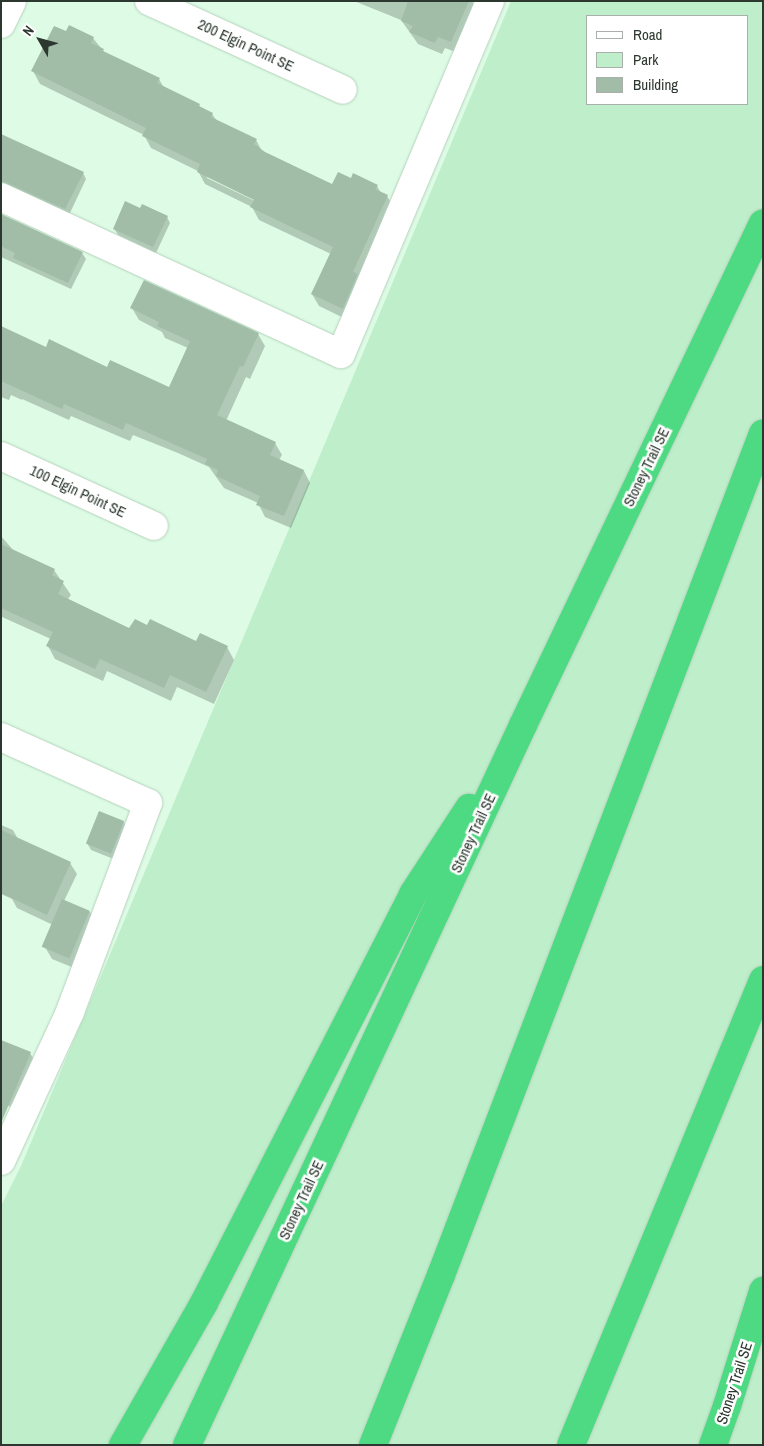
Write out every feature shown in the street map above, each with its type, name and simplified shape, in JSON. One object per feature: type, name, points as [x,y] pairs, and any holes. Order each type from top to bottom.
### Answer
[{"type":"highway","name":"Stoney Trail SE","points":[[187,1445],[523,725],[763,223]]},
{"type":"highway","points":[[373,1445],[441,1275],[763,433]]},
{"type":"highway","points":[[123,1445],[204,1303],[413,894],[523,725]]},
{"type":"highway","points":[[571,1445],[763,980]]},
{"type":"highway","name":"Stoney Trail SE","points":[[713,1445],[763,1291]]},
{"type":"highway","points":[[720,1445],[727,1406]]},
{"type":"street","points":[[1,24],[12,1]]},
{"type":"street","name":"200 Elgin Point SE","points":[[149,1],[343,90]]},
{"type":"street","points":[[1,197],[341,354],[490,1]]},
{"type":"street","name":"100 Elgin Point SE","points":[[1,456],[154,526]]},
{"type":"street","points":[[1,737],[148,803],[70,1012],[1,1161]]},
{"type":"green space","points":[[511,1],[763,1],[763,1445],[1,1445],[1,1206],[21,1166]]},
{"type":"building","points":[[408,1],[469,1],[451,42],[438,37],[435,43],[409,32],[413,26],[401,21]]},
{"type":"building","points":[[69,25],[94,37],[91,43],[104,49],[103,51],[160,78],[157,83],[200,104],[199,106],[213,113],[211,117],[257,139],[254,144],[265,152],[332,184],[338,172],[351,178],[353,173],[378,185],[375,189],[388,195],[353,272],[358,274],[343,309],[311,294],[333,247],[250,207],[254,200],[197,172],[200,164],[142,136],[146,128],[31,71],[54,26],[66,31]]},
{"type":"building","points":[[1,134],[84,172],[65,209],[1,182]]},
{"type":"building","points":[[125,201],[140,208],[142,204],[168,216],[153,247],[113,229]]},
{"type":"building","points":[[1,214],[83,252],[68,283],[13,258],[15,253],[1,246]]},
{"type":"building","points":[[144,280],[259,333],[243,367],[240,366],[217,415],[276,442],[270,455],[304,470],[284,516],[256,505],[260,496],[216,476],[218,470],[205,464],[207,459],[126,423],[123,430],[64,404],[62,409],[1,381],[1,326],[46,347],[49,339],[107,367],[110,360],[169,387],[190,341],[157,326],[159,322],[130,308]]},
{"type":"building","points":[[1,544],[55,569],[52,575],[64,581],[58,594],[129,628],[135,619],[147,625],[150,619],[196,641],[200,633],[228,646],[206,692],[170,675],[164,688],[100,659],[95,669],[46,646],[53,632],[1,608]]},
{"type":"building","points":[[99,811],[124,821],[111,854],[86,843]]},
{"type":"building","points":[[1,830],[71,862],[47,915],[1,893]]},
{"type":"building","points":[[62,899],[90,911],[69,959],[42,947]]},
{"type":"building","points":[[1,1040],[31,1052],[1,1123]]}]
